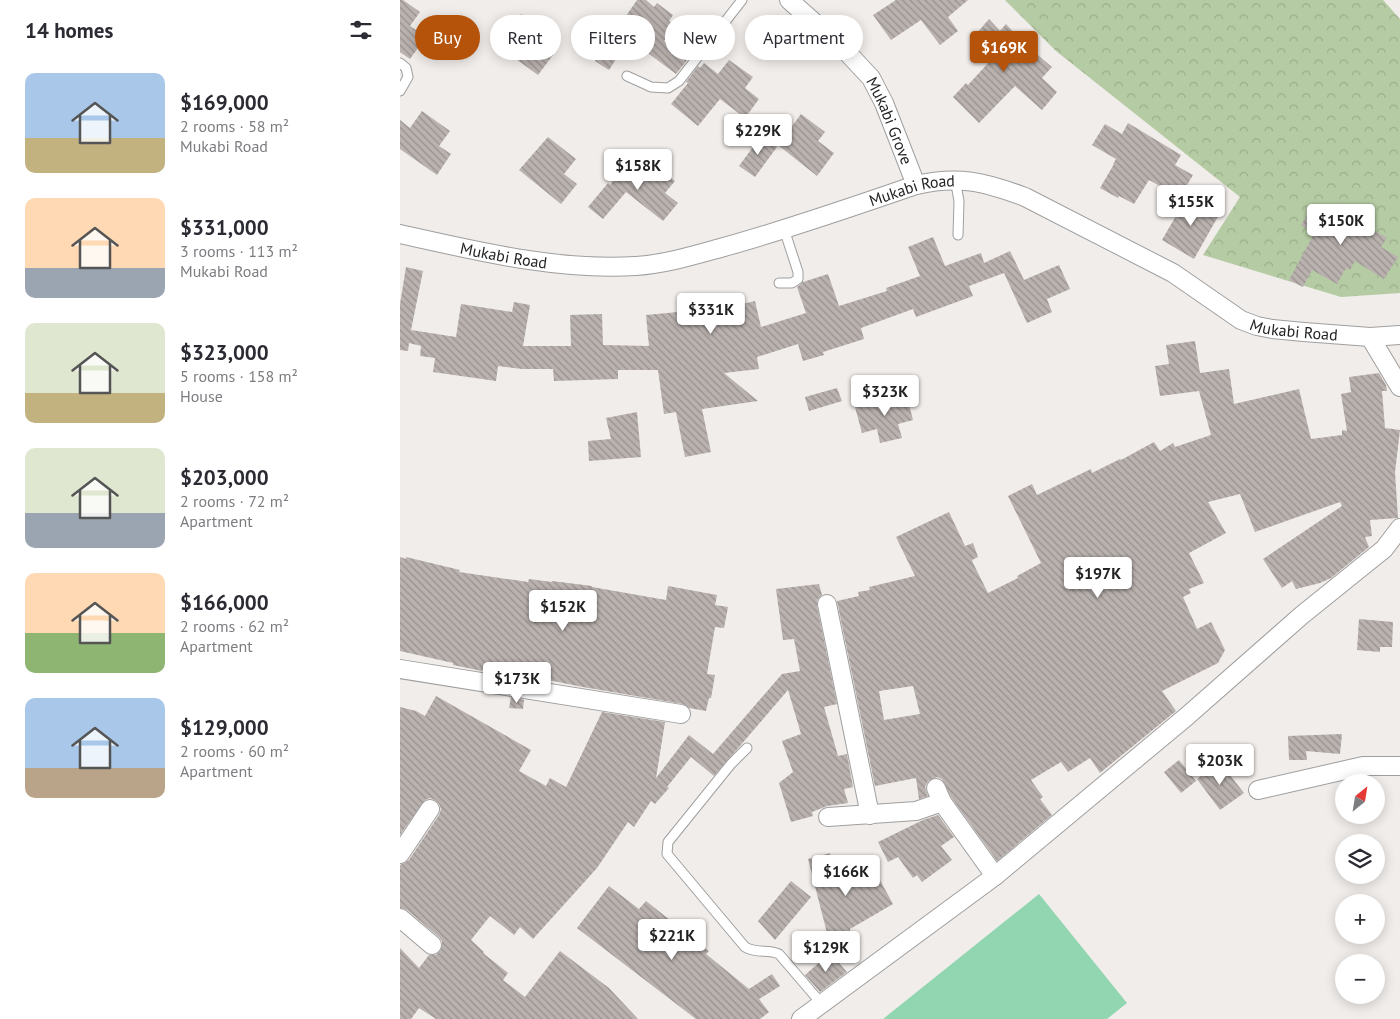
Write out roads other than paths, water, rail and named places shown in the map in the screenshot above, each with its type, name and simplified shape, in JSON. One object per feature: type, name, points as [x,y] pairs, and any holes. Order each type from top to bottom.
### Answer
[{"type":"street","name":"Mukabi Grove","points":[[789,0],[843,48],[871,78],[884,103],[916,185]]},
{"type":"street","name":"Mukabi Road","points":[[400,234],[510,258],[600,267],[638,266],[677,260],[784,229],[916,185],[937,180],[955,179],[1001,188],[1025,198],[1173,273],[1242,320],[1257,326],[1272,329],[1370,337],[1400,336]]},
{"type":"street","points":[[1370,337],[1400,387]]},
{"type":"street","points":[[801,1019],[995,876],[1186,717],[1302,615],[1384,549],[1400,528]]},
{"type":"street","points":[[827,604],[870,815]]},
{"type":"street","points":[[400,669],[681,714]]},
{"type":"street","points":[[1258,790],[1363,766],[1400,766]]},
{"type":"street","points":[[828,817],[916,811],[939,795],[995,876]]},
{"type":"street","points":[[400,854],[430,809]]},
{"type":"street","points":[[400,918],[432,945]]},
{"type":"lane","points":[[627,76],[651,88],[668,88],[679,81],[742,0]]},
{"type":"lane","points":[[400,63],[406,68],[408,77],[400,91]]},
{"type":"lane","points":[[955,179],[958,201],[958,235]]},
{"type":"lane","points":[[779,283],[792,283],[798,279],[798,272],[784,229]]},
{"type":"lane","points":[[747,748],[731,764],[668,842],[667,854],[745,947],[751,951],[779,954],[821,1003]]}]
